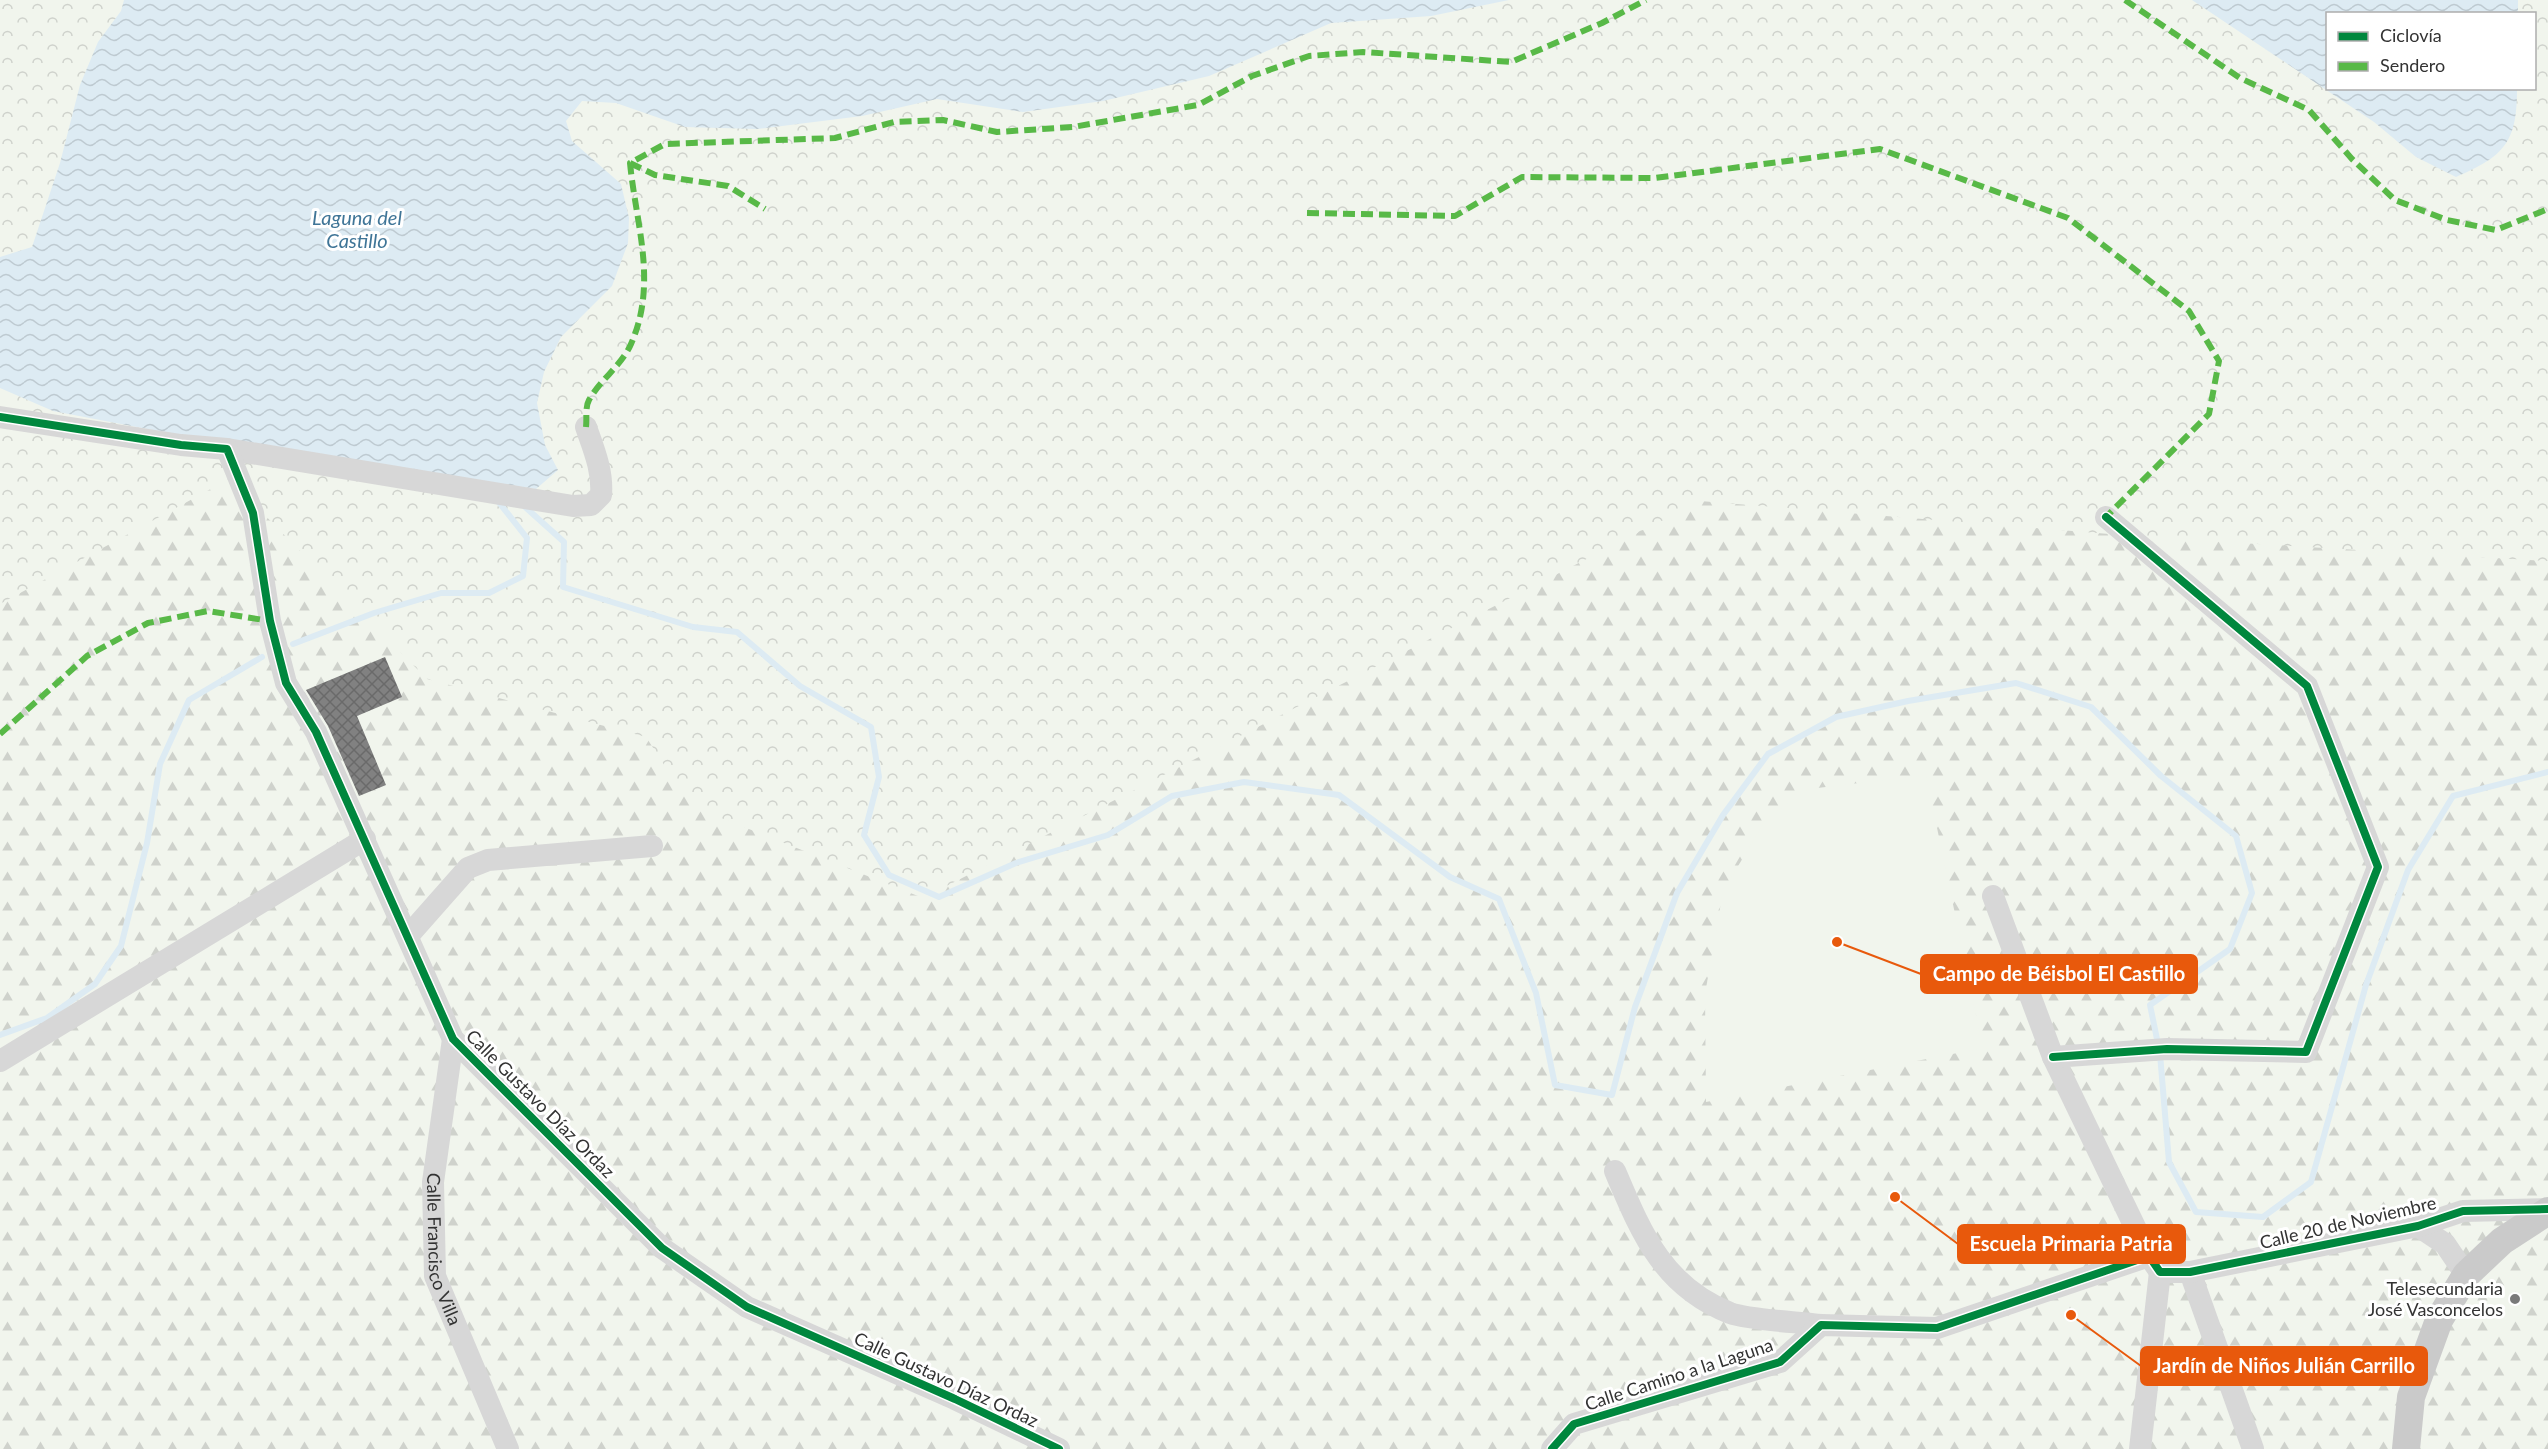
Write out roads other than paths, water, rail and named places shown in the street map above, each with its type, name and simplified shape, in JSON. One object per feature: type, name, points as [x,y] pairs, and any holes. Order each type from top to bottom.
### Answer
[{"type":"main road","points":[[2406,1449],[2411,1397],[2439,1320],[2466,1275],[2502,1241],[2548,1210]]},
{"type":"street","points":[[0,417],[181,445],[226,449],[573,506],[591,505],[601,495],[603,480],[586,427]]},
{"type":"street","name":"Calle Gustavo Díaz Ordaz","points":[[226,449],[252,513],[270,621],[286,683],[316,732],[453,1040],[662,1248],[747,1307],[955,1399],[1059,1449]]},
{"type":"street","points":[[2053,1057],[2167,1049],[2306,1052],[2378,867],[2307,686],[2106,517]]},
{"type":"street","points":[[0,1060],[365,839]]},
{"type":"street","points":[[408,936],[468,868],[488,860],[652,846]]},
{"type":"street","points":[[1993,896],[2053,1057],[2154,1264],[2140,1449]]},
{"type":"street","name":"Calle Francisco Villa","points":[[453,1040],[433,1182],[435,1276],[508,1449]]},
{"type":"street","points":[[1615,1171],[1643,1236],[1679,1284],[1730,1313],[1821,1325],[1937,1328],[2154,1264],[2190,1272],[2253,1449]]},
{"type":"street","name":"Calle 20 de Noviembre","points":[[2190,1272],[2418,1226],[2463,1211],[2548,1210]]},
{"type":"street","name":"Calle 20 de Noviembre","points":[[2418,1226],[2445,1244],[2466,1275]]},
{"type":"street","name":"Calle Camino a la Laguna","points":[[1552,1449],[1574,1424],[1780,1362],[1821,1325]]},
{"type":"water","name":"Laguna del Castillo","points":[[124,0],[1509,0],[1431,16],[1331,23],[1209,76],[1103,101],[1023,112],[937,99],[862,116],[757,129],[685,127],[616,103],[582,101],[566,121],[572,141],[621,184],[629,218],[628,243],[612,286],[561,337],[544,372],[537,403],[545,445],[558,470],[536,489],[168,433],[53,411],[0,388],[0,257],[32,247],[60,163],[80,85],[98,42],[121,11]]},
{"type":"water","points":[[2192,0],[2518,0],[2518,12],[2326,12],[2326,90]]},
{"type":"water","points":[[2326,90],[2517,90],[2514,122],[2511,135],[2505,145],[2486,162],[2456,177],[2416,157],[2374,122]]},
{"type":"waterway","points":[[293,644],[374,613],[441,593],[489,593],[523,576],[527,538],[497,500]]},
{"type":"waterway","points":[[524,506],[564,542],[563,587],[693,627],[737,632],[800,686],[871,727],[879,777],[864,835],[889,875],[939,897],[1016,863],[1108,835],[1172,796],[1244,782],[1339,795],[1450,877],[1499,899],[1536,993],[1555,1085],[1612,1095],[1635,1007],[1677,893],[1723,815],[1768,754],[1836,717],[1908,701],[2016,683],[2091,707],[2161,776],[2236,836],[2252,893],[2230,949],[2150,1005],[2158,1044]]},
{"type":"waterway","points":[[0,1035],[47,1018],[95,984],[121,946],[147,843],[160,764],[189,700],[262,657]]},
{"type":"waterway","points":[[2160,1054],[2169,1162],[2196,1212],[2263,1217],[2311,1182],[2366,985],[2408,870],[2453,796],[2548,772]]},
{"type":"place","name":"Campo de Béisbol El Castillo","points":[[1837,942]]},
{"type":"place","name":"Escuela Primaria Patria","points":[[1895,1197]]},
{"type":"place","name":"Telesecundaria José Vasconcelos","points":[[2515,1299]]},
{"type":"place","name":"Jardín de Niños Julián Carrillo","points":[[2071,1315]]}]
